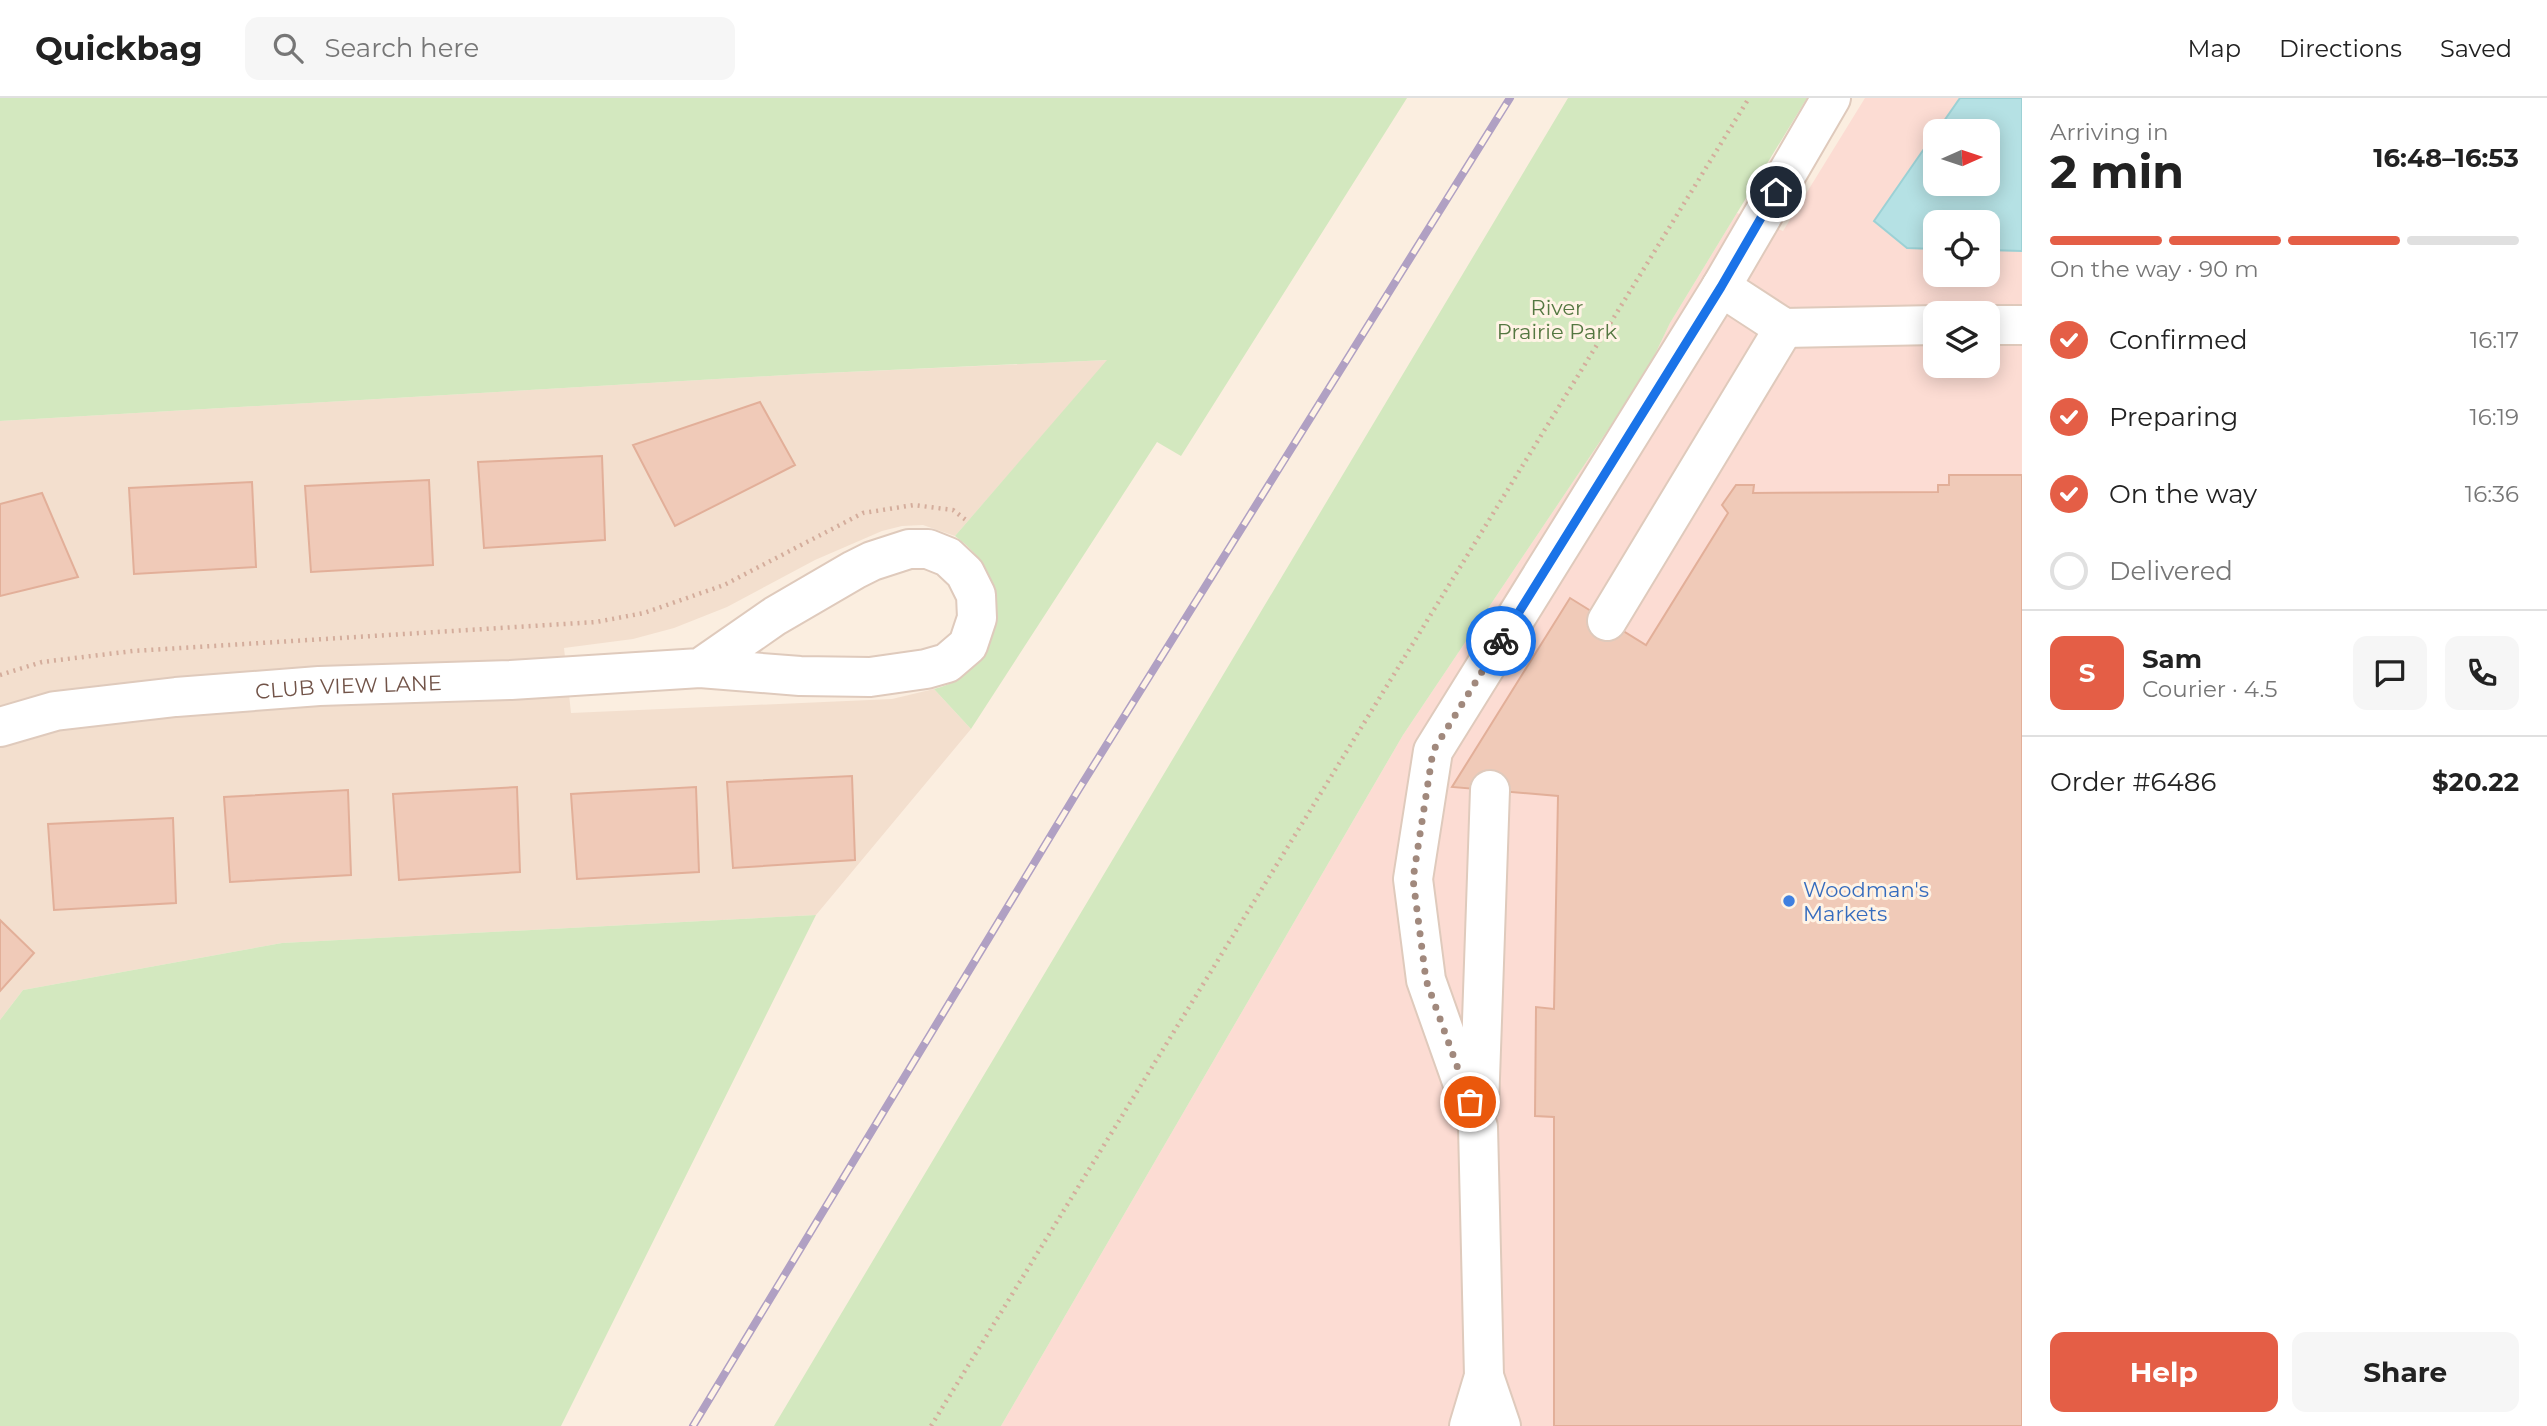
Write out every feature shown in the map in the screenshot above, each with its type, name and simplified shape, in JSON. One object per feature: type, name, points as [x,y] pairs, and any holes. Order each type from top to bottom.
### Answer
[{"type":"street","points":[[1478,1127],[1426,980],[1413,879],[1433,751],[1721,287],[1831,98]]},
{"type":"street","points":[[1721,287],[1784,328],[1923,325]]},
{"type":"street","points":[[2000,325],[2022,325]]},
{"type":"street","points":[[1607,621],[1784,328]]},
{"type":"street","name":"CLUB VIEW LANE","points":[[0,727],[55,711],[176,697],[319,686],[511,680],[700,668],[800,676],[870,677],[926,669],[947,663],[968,645],[977,618],[976,595],[965,573],[948,557],[928,550],[909,549],[854,570],[775,616],[700,668]]},
{"type":"street","points":[[1490,790],[1478,1127],[1484,1376],[1501,1426]]},
{"type":"street","points":[[1469,1426],[1484,1376]]},
{"type":"path","points":[[931,1426],[1749,98]]},
{"type":"path","points":[[0,675],[42,662],[133,651],[596,622],[644,613],[724,585],[863,513],[914,505],[953,510],[972,524]]},
{"type":"shaded area","points":[[1865,98],[2022,98],[2022,1426],[1001,1426],[1403,735],[1646,373],[1670,323],[1737,213],[1783,231]]},
{"type":"shaded area","points":[[1108,360],[955,536],[923,525],[882,531],[815,560],[727,607],[674,628],[633,639],[564,648],[571,713],[892,699],[934,689],[971,729],[816,915],[282,943],[23,990],[0,1020],[0,421],[803,374]]},
{"type":"green space","points":[[0,98],[1407,98],[1181,456],[1157,442],[971,729],[934,689],[960,678],[974,663],[990,595],[991,583],[986,569],[972,551],[955,536],[1107,360],[803,374],[0,421]]},
{"type":"green space","name":"River Prairie Park","points":[[1568,98],[1807,98],[1670,323],[1646,373],[1403,735],[1001,1426],[774,1426]]},
{"type":"green space","points":[[816,915],[561,1426],[0,1426],[0,1020],[23,990],[282,943]]},
{"type":"water","points":[[1960,98],[2022,98],[2022,251],[2000,250],[2000,210],[1923,210],[1923,249],[1907,248],[1874,221],[1923,150],[1923,196],[2000,196],[2000,119],[1945,119]]},
{"type":"building","points":[[760,402],[795,465],[675,526],[633,445]]},
{"type":"building","points":[[602,456],[605,540],[484,548],[478,462]]},
{"type":"building","name":"Woodman's Markets","points":[[1949,475],[2022,475],[2022,1426],[1554,1426],[1554,1117],[1535,1116],[1536,1007],[1554,1009],[1558,796],[1452,787],[1570,598],[1646,645],[1728,513],[1722,505],[1736,485],[1754,485],[1753,493],[1938,492],[1938,485],[1949,485]]},
{"type":"building","points":[[429,480],[433,565],[311,572],[305,486]]},
{"type":"building","points":[[252,482],[256,567],[134,574],[129,488]]},
{"type":"building","points":[[42,493],[78,577],[0,596],[0,504]]},
{"type":"building","points":[[852,776],[855,860],[733,868],[727,782]]},
{"type":"building","points":[[517,787],[520,872],[399,880],[393,794]]},
{"type":"building","points":[[696,787],[699,872],[577,879],[571,794]]},
{"type":"building","points":[[348,790],[351,875],[230,882],[224,797]]},
{"type":"building","points":[[173,818],[176,903],[54,910],[48,824]]},
{"type":"building","points":[[0,920],[34,953],[0,991]]},
{"type":"railway","points":[[693,1426],[1079,789],[1510,98]]},
{"type":"way so far","points":[[1470,1102],[1426,980],[1413,879],[1433,751],[1501,641]]},
{"type":"place","name":"Woodman's Markets","points":[[1789,901]]},
{"type":"route","points":[[1501,641],[1721,287],[1776,192]]}]
